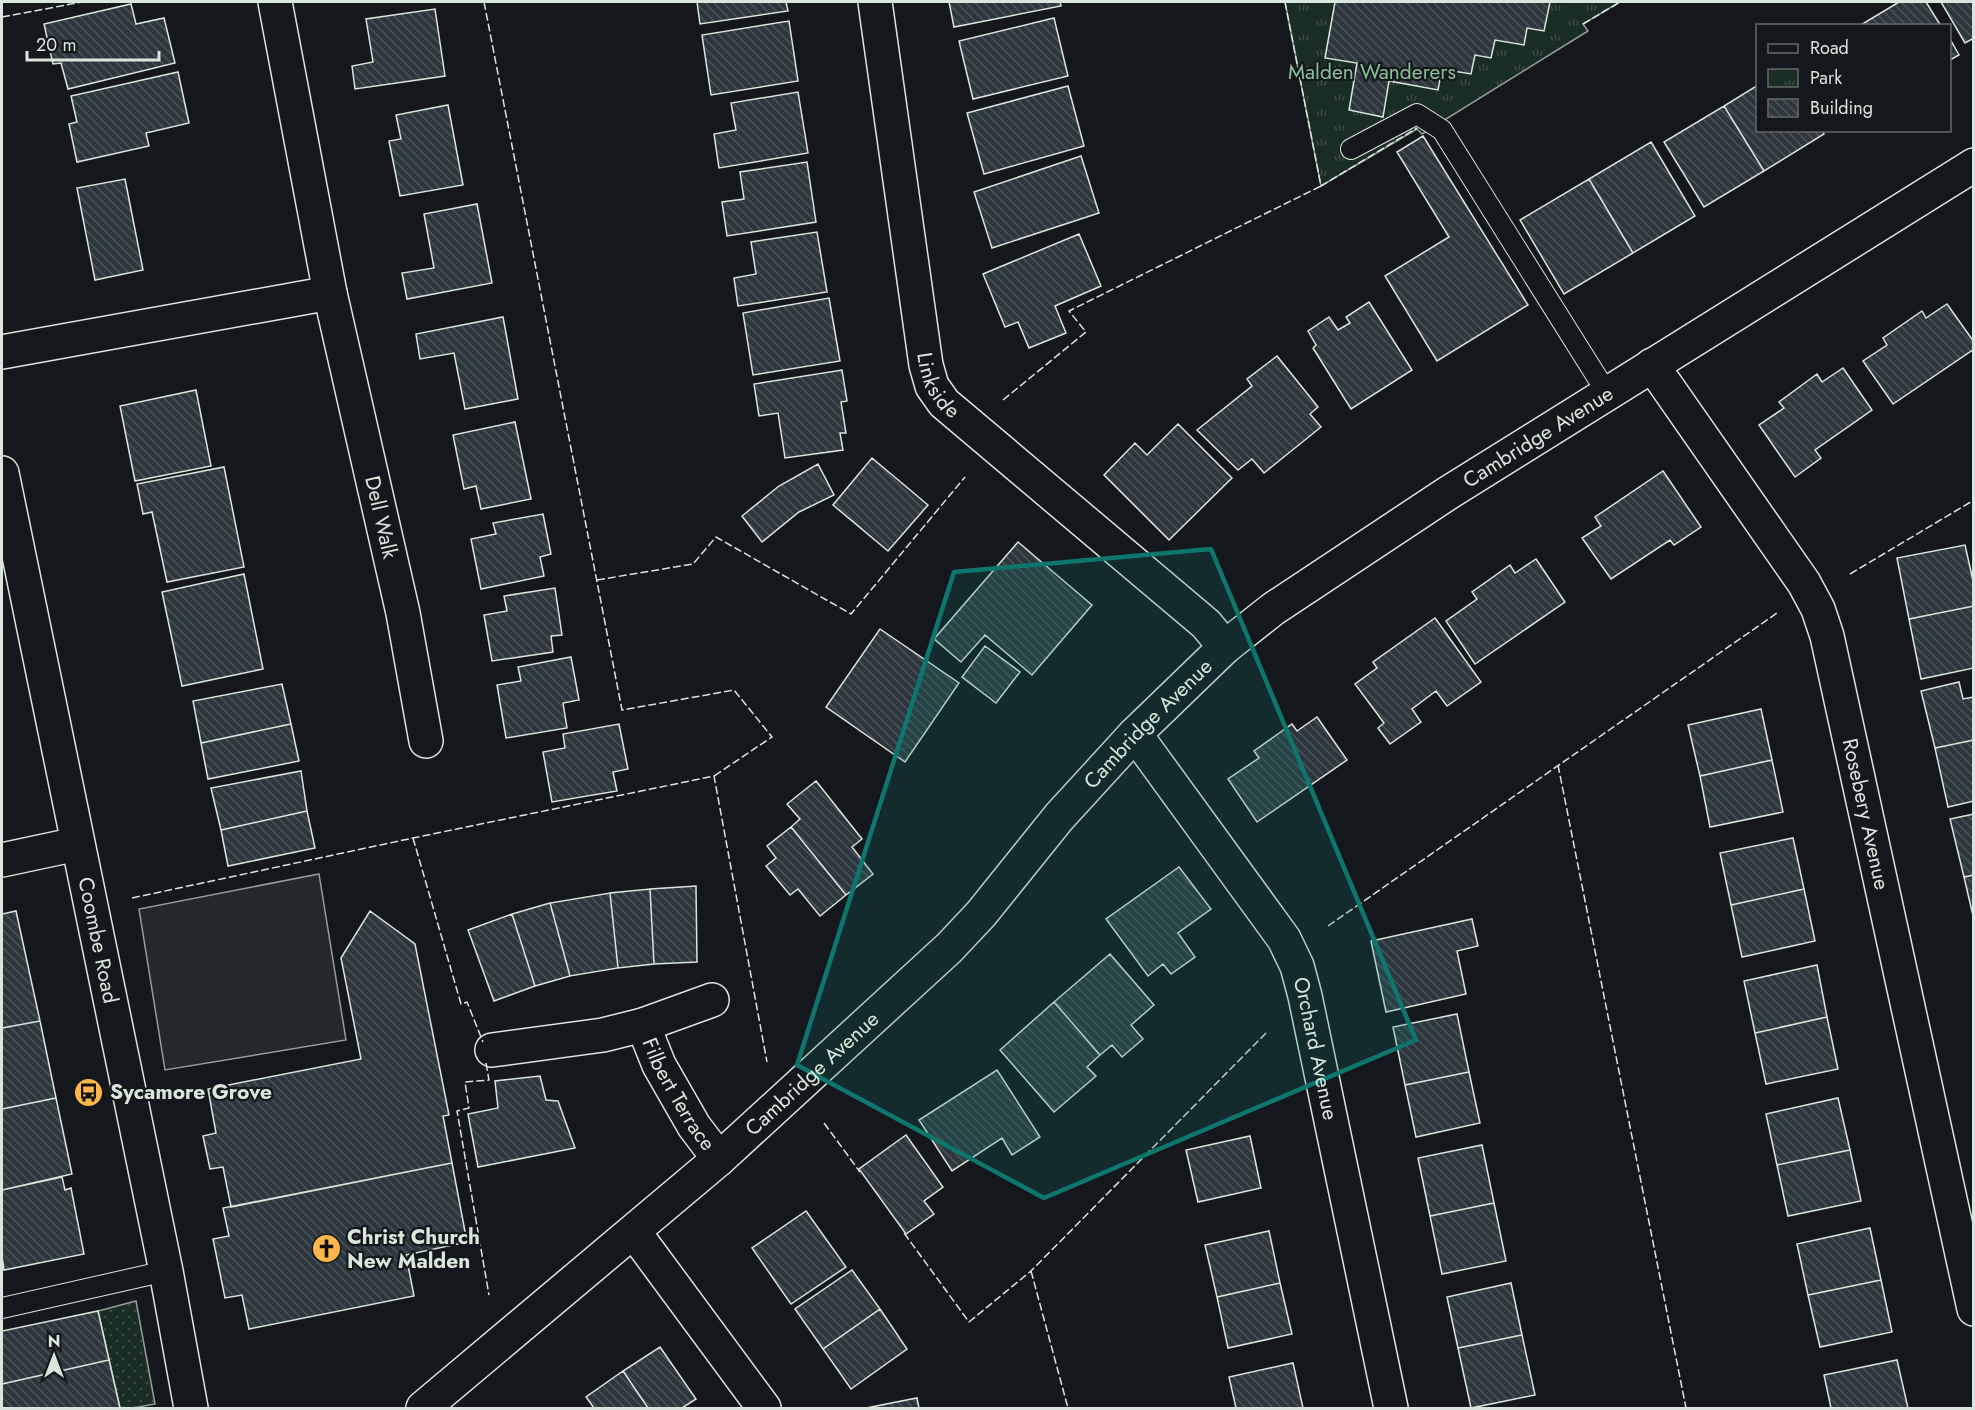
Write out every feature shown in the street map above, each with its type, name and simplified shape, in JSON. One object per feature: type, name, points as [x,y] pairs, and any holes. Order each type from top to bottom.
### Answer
[{"type":"street","name":"Dell Walk","points":[[275,2],[330,293],[403,613],[426,741]]},
{"type":"street","name":"Linkside","points":[[875,2],[926,365],[932,386],[944,403],[1206,624],[1225,647]]},
{"type":"street","name":"Cambridge Avenue","points":[[423,1408],[719,1159],[949,948],[981,914],[1059,817],[1134,734],[1225,647],[1273,609],[1448,493],[1974,165]]},
{"type":"street","points":[[2,352],[330,293]]},
{"type":"street","name":"Rosebery Avenue","points":[[1652,365],[1804,583],[1818,609],[1827,636],[1974,1309]]},
{"type":"street","name":"Coombe Road","points":[[2,473],[166,1271],[191,1408]]},
{"type":"street","name":"Orchard Avenue","points":[[1134,734],[1284,939],[1297,966],[1390,1408]]},
{"type":"street","points":[[2,860],[77,844]]},
{"type":"street","name":"Filbert Terrace","points":[[492,1050],[603,1035],[643,1025],[712,1000]]},
{"type":"street","name":"Filbert Terrace","points":[[643,1025],[659,1065],[694,1126],[719,1159]]},
{"type":"street","points":[[634,1232],[764,1408]]},
{"type":"lane","points":[[1351,149],[1418,114],[1442,130],[1607,393]]},
{"type":"lane","points":[[2,1308],[166,1271]]},
{"type":"highlighted area","points":[[1211,549],[1416,1040],[1044,1198],[797,1065],[954,572]]},
{"type":"green space","name":"Malden Wanderers","points":[[1285,2],[1620,2],[1583,24],[1588,31],[1422,134],[1417,129],[1321,186]]},
{"type":"green space","points":[[136,1301],[155,1404],[120,1408],[98,1311]]},
{"type":"shaded area","points":[[319,874],[346,1040],[165,1070],[139,909]]},
{"type":"building","points":[[697,2],[786,2],[788,11],[700,24]]},
{"type":"building","points":[[949,2],[1060,2],[1061,6],[954,27]]},
{"type":"building","points":[[1335,2],[1550,2],[1544,31],[1527,28],[1524,45],[1495,40],[1491,58],[1475,55],[1471,74],[1442,69],[1438,90],[1389,81],[1383,117],[1349,110],[1357,63],[1325,58]]},
{"type":"building","points":[[1899,2],[1926,2],[1940,24],[1862,24]]},
{"type":"building","points":[[1941,2],[1974,2],[1974,38],[1965,43]]},
{"type":"building","points":[[131,4],[136,24],[164,18],[175,63],[68,89],[61,63],[53,64],[44,24]]},
{"type":"building","points":[[435,9],[445,76],[355,89],[352,66],[373,62],[366,19]]},
{"type":"building","points":[[1054,18],[1068,76],[973,99],[959,41]]},
{"type":"building","points":[[789,21],[798,81],[711,95],[702,35]]},
{"type":"building","points":[[1951,41],[1959,55],[1951,59]]},
{"type":"building","points":[[178,72],[189,123],[146,133],[149,146],[77,162],[69,124],[77,122],[71,96]]},
{"type":"building","points":[[1068,86],[1084,146],[984,174],[967,113]]},
{"type":"building","points":[[1756,86],[1756,132],[1823,132],[1824,134],[1764,171],[1724,106]]},
{"type":"building","points":[[798,92],[808,153],[719,168],[714,134],[736,130],[731,103]]},
{"type":"building","points":[[448,105],[463,185],[400,196],[389,141],[401,139],[396,115]]},
{"type":"building","points":[[1724,106],[1764,171],[1704,207],[1664,142]]},
{"type":"building","points":[[1423,136],[1528,305],[1437,361],[1385,276],[1449,237],[1397,152]]},
{"type":"building","points":[[1651,142],[1695,216],[1633,253],[1589,179]]},
{"type":"building","points":[[1081,156],[1099,213],[992,248],[974,192]]},
{"type":"building","points":[[807,162],[816,222],[727,236],[722,202],[744,199],[740,172]]},
{"type":"building","points":[[125,179],[143,270],[95,280],[77,188]]},
{"type":"building","points":[[1589,179],[1633,253],[1564,294],[1520,220]]},
{"type":"building","points":[[477,204],[492,283],[407,299],[402,273],[434,268],[424,214]]},
{"type":"building","points":[[817,232],[827,292],[738,306],[734,278],[756,274],[751,242]]},
{"type":"building","points":[[1079,234],[1101,286],[1055,306],[1066,333],[1029,348],[1018,322],[1005,327],[983,274]]},
{"type":"building","points":[[829,298],[840,361],[753,375],[743,313]]},
{"type":"building","points":[[1369,302],[1412,370],[1351,409],[1313,348],[1316,345],[1308,331],[1329,317],[1338,330],[1350,323],[1346,317]]},
{"type":"building","points":[[1947,304],[1974,342],[1974,349],[1893,404],[1863,361],[1887,345],[1883,338],[1922,311],[1926,318]]},
{"type":"building","points":[[503,317],[518,399],[465,409],[454,353],[420,359],[416,334]]},
{"type":"building","points":[[1277,356],[1318,407],[1310,414],[1321,427],[1264,473],[1252,459],[1238,470],[1197,430],[1252,386],[1247,379]]},
{"type":"building","points":[[1843,368],[1872,410],[1815,450],[1821,458],[1795,477],[1759,425],[1784,408],[1779,402],[1817,374],[1822,382]]},
{"type":"building","points":[[842,370],[847,401],[841,402],[846,433],[840,433],[843,450],[785,458],[778,413],[759,416],[754,384]]},
{"type":"building","points":[[196,390],[211,466],[135,481],[120,406]]},
{"type":"building","points":[[515,422],[531,499],[481,509],[476,486],[464,489],[453,435]]},
{"type":"building","points":[[1178,424],[1232,478],[1169,540],[1104,475],[1135,443],[1147,455]]},
{"type":"building","points":[[872,458],[928,505],[888,551],[833,505]]},
{"type":"building","points":[[818,464],[834,495],[799,512],[762,542],[742,516],[779,486]]},
{"type":"building","points":[[224,467],[244,567],[167,582],[152,512],[143,514],[137,484]]},
{"type":"building","points":[[1663,471],[1701,527],[1674,545],[1670,540],[1611,579],[1582,538],[1601,526],[1595,517]]},
{"type":"building","points":[[543,514],[551,554],[540,557],[544,576],[481,589],[471,539],[496,534],[493,523]]},
{"type":"building","points":[[1018,542],[1092,605],[1032,675],[985,635],[961,662],[934,639]]},
{"type":"building","points":[[1965,545],[1974,585],[1974,606],[1909,619],[1897,558]]},
{"type":"building","points":[[1536,559],[1565,602],[1475,664],[1446,621],[1477,599],[1472,592],[1510,565],[1515,573]]},
{"type":"building","points":[[244,574],[263,669],[182,686],[162,592]]},
{"type":"building","points":[[555,588],[562,635],[551,636],[553,652],[492,661],[484,615],[507,611],[504,596]]},
{"type":"building","points":[[1974,606],[1974,668],[1921,679],[1909,619]]},
{"type":"building","points":[[1435,618],[1481,682],[1447,706],[1436,691],[1412,709],[1421,722],[1390,744],[1378,728],[1384,723],[1355,684],[1377,668],[1373,662]]},
{"type":"building","points":[[880,629],[959,683],[905,762],[826,707]]},
{"type":"building","points":[[985,646],[1020,672],[996,703],[962,677]]},
{"type":"building","points":[[571,657],[579,700],[563,703],[567,728],[506,738],[497,685],[521,681],[518,667]]},
{"type":"building","points":[[1959,682],[1963,699],[1974,697],[1974,740],[1935,748],[1921,691]]},
{"type":"building","points":[[282,684],[291,724],[201,743],[193,701]]},
{"type":"building","points":[[1761,709],[1772,760],[1700,776],[1688,725]]},
{"type":"building","points":[[1317,717],[1347,760],[1257,822],[1228,779],[1259,758],[1254,751],[1292,724],[1297,731]]},
{"type":"building","points":[[291,724],[299,761],[208,779],[201,743]]},
{"type":"building","points":[[619,724],[628,769],[613,772],[617,791],[552,802],[543,752],[565,748],[563,734]]},
{"type":"building","points":[[1974,740],[1974,801],[1948,807],[1935,748]]},
{"type":"building","points":[[1772,760],[1783,812],[1710,827],[1700,776]]},
{"type":"building","points":[[301,771],[307,811],[221,830],[211,788]]},
{"type":"building","points":[[816,781],[862,839],[852,847],[873,874],[846,895],[791,827],[800,819],[787,804]]},
{"type":"building","points":[[307,811],[315,848],[228,866],[221,830]]},
{"type":"building","points":[[1974,814],[1974,875],[1964,877],[1950,819]]},
{"type":"building","points":[[791,827],[846,895],[820,916],[798,889],[790,895],[766,866],[776,858],[767,846]]},
{"type":"building","points":[[1793,838],[1804,889],[1731,905],[1720,853]]},
{"type":"building","points":[[1179,867],[1211,909],[1178,933],[1195,957],[1171,974],[1163,964],[1148,976],[1106,919]]},
{"type":"building","points":[[1974,875],[1974,920],[1964,877]]},
{"type":"building","points":[[696,886],[697,962],[654,964],[650,889]]},
{"type":"building","points":[[650,889],[654,964],[618,968],[610,893]]},
{"type":"building","points":[[1804,889],[1815,941],[1742,957],[1731,905]]},
{"type":"building","points":[[610,893],[618,968],[570,976],[550,903]]},
{"type":"building","points":[[550,903],[570,976],[535,986],[512,914]]},
{"type":"building","points":[[16,911],[40,1021],[2,1028],[2,914]]},
{"type":"building","points":[[370,911],[415,944],[449,1115],[443,1116],[452,1163],[231,1207],[223,1167],[210,1169],[203,1136],[216,1133],[208,1089],[361,1059],[341,958]]},
{"type":"building","points":[[512,914],[535,986],[494,1001],[468,930]]},
{"type":"building","points":[[1472,919],[1478,946],[1457,951],[1466,994],[1386,1012],[1371,941]]},
{"type":"building","points":[[1110,954],[1154,1005],[1131,1025],[1143,1039],[1122,1057],[1112,1045],[1100,1055],[1054,1002]]},
{"type":"building","points":[[1817,965],[1827,1017],[1755,1033],[1744,981]]},
{"type":"building","points":[[1054,1002],[1100,1055],[1087,1067],[1096,1076],[1054,1112],[1000,1050]]},
{"type":"building","points":[[1457,1014],[1469,1072],[1405,1085],[1393,1027]]},
{"type":"building","points":[[1827,1017],[1838,1069],[1766,1084],[1755,1033]]},
{"type":"building","points":[[40,1021],[56,1098],[2,1109],[2,1028]]},
{"type":"building","points":[[997,1070],[1040,1137],[1012,1155],[1002,1138],[952,1171],[919,1120]]},
{"type":"building","points":[[1469,1072],[1480,1123],[1416,1137],[1405,1085]]},
{"type":"building","points":[[540,1076],[546,1100],[558,1101],[575,1148],[478,1167],[468,1114],[498,1108],[495,1081]]},
{"type":"building","points":[[56,1098],[72,1174],[2,1190],[2,1109]]},
{"type":"building","points":[[1838,1098],[1850,1150],[1777,1165],[1766,1114]]},
{"type":"building","points":[[906,1135],[943,1187],[924,1201],[934,1214],[906,1234],[859,1169]]},
{"type":"building","points":[[1250,1136],[1261,1188],[1198,1202],[1186,1150]]},
{"type":"building","points":[[1482,1145],[1494,1203],[1430,1216],[1418,1158]]},
{"type":"building","points":[[1850,1150],[1861,1201],[1788,1216],[1777,1165]]},
{"type":"building","name":"Christ Church New Malden","points":[[452,1163],[467,1242],[406,1255],[414,1296],[249,1329],[242,1295],[225,1298],[213,1239],[229,1236],[223,1208]]},
{"type":"building","points":[[62,1177],[65,1190],[71,1188],[84,1254],[4,1270],[2,1190]]},
{"type":"building","points":[[1494,1203],[1506,1261],[1442,1274],[1430,1216]]},
{"type":"building","points":[[806,1211],[846,1267],[791,1304],[752,1248]]},
{"type":"building","points":[[1870,1228],[1881,1280],[1808,1295],[1797,1244]]},
{"type":"building","points":[[1269,1231],[1280,1283],[1217,1297],[1205,1245]]},
{"type":"building","points":[[852,1270],[880,1309],[823,1349],[795,1309]]},
{"type":"building","points":[[1881,1280],[1892,1332],[1820,1347],[1808,1295]]},
{"type":"building","points":[[1280,1283],[1292,1334],[1228,1348],[1217,1297]]},
{"type":"building","points":[[1511,1283],[1522,1335],[1458,1348],[1447,1297]]},
{"type":"building","points":[[880,1309],[907,1349],[851,1389],[823,1349]]},
{"type":"building","points":[[98,1311],[109,1360],[2,1384],[2,1331]]},
{"type":"building","points":[[1522,1335],[1535,1395],[1471,1408],[1458,1348]]},
{"type":"building","points":[[660,1347],[696,1399],[682,1408],[648,1408],[623,1371]]},
{"type":"building","points":[[109,1360],[120,1408],[2,1408],[2,1384]]},
{"type":"building","points":[[1897,1360],[1908,1408],[1831,1408],[1824,1375]]},
{"type":"building","points":[[1293,1363],[1303,1408],[1236,1408],[1229,1377]]},
{"type":"building","points":[[623,1371],[648,1408],[594,1408],[586,1397]]},
{"type":"building","points":[[917,1398],[919,1408],[866,1408]]},
{"type":"fence","points":[[2,17],[82,2]]},
{"type":"fence","points":[[484,2],[622,710],[734,690],[772,737],[714,776]]},
{"type":"fence","points":[[1285,2],[1321,186],[1417,128]]},
{"type":"fence","points":[[1583,24],[1620,2]]},
{"type":"fence","points":[[1003,400],[1086,332],[1069,311],[1321,186]]},
{"type":"fence","points":[[597,580],[693,564],[716,537],[851,614],[965,477]]},
{"type":"fence","points":[[1850,574],[1974,500]]},
{"type":"fence","points":[[1328,926],[1777,613]]},
{"type":"fence","points":[[1558,765],[1686,1408]]},
{"type":"fence","points":[[132,898],[714,776],[767,1062]]},
{"type":"fence","points":[[413,838],[461,1004],[467,1002],[483,1042]]},
{"type":"fence","points":[[904,1233],[969,1322],[1031,1271],[1268,1031]]},
{"type":"fence","points":[[486,1063],[489,1080],[465,1082],[469,1108],[457,1111],[489,1295]]},
{"type":"fence","points":[[824,1123],[860,1172]]},
{"type":"fence","points":[[1031,1271],[1068,1408]]},
{"type":"place","name":"Sycamore Grove","points":[[89,1092]]},
{"type":"place","name":"Christ Church New Malden","points":[[326,1249]]}]
